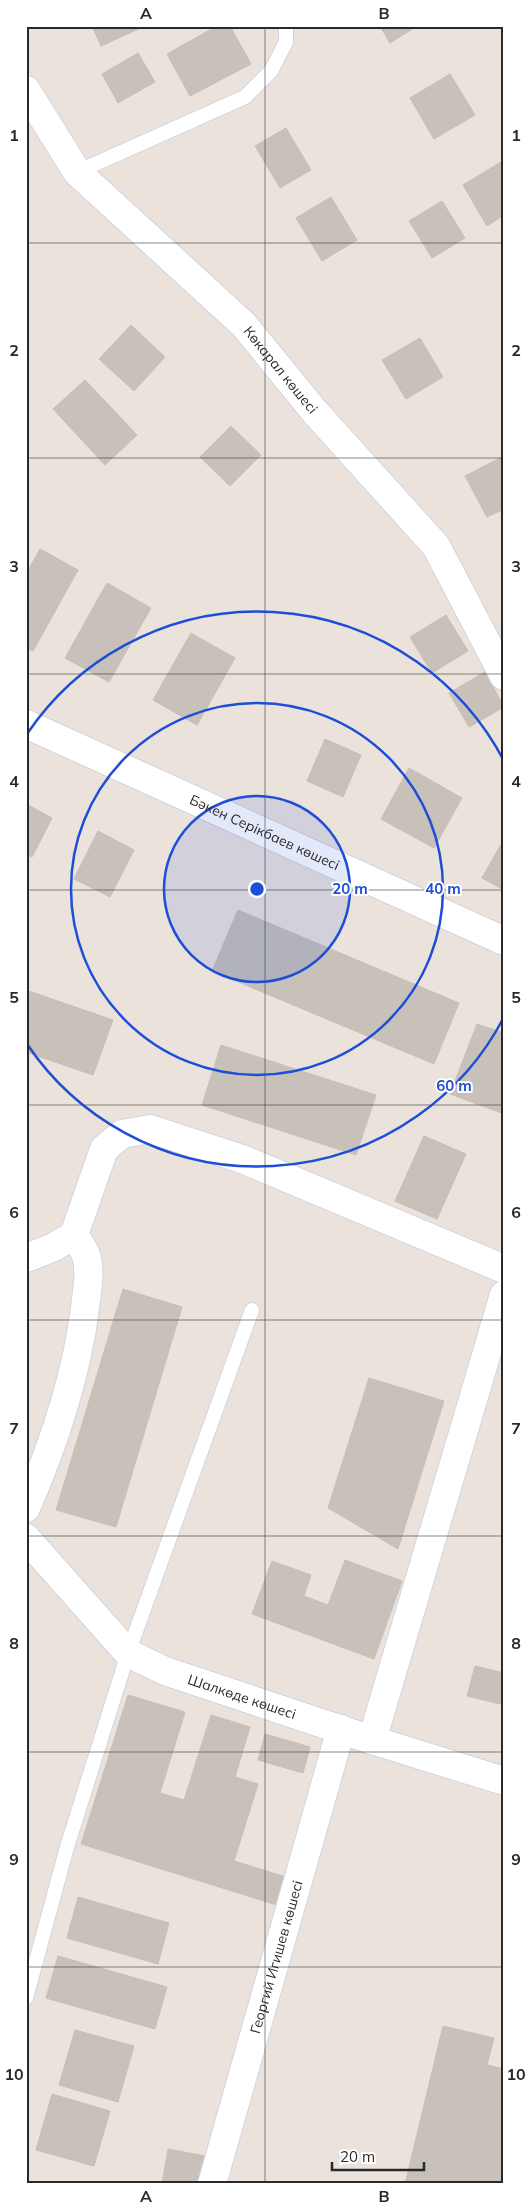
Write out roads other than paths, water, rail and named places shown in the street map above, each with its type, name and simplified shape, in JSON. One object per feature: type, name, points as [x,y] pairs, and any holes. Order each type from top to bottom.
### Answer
[{"type":"street","name":"Көкарал көшесі","points":[[26,90],[77,172],[244,325],[315,412],[436,546],[504,676]]},
{"type":"street","name":"Бәкен Серікбаев көшесі","points":[[26,724],[504,941]]},
{"type":"street","points":[[26,1258],[54,1247],[74,1235],[104,1149],[122,1134],[150,1129],[242,1159],[504,1269]]},
{"type":"street","points":[[26,1508],[42,1470],[66,1401],[80,1340],[88,1283],[86,1255],[74,1235]]},
{"type":"street","points":[[372,1740],[504,1295]]},
{"type":"street","name":"Шалкөде көшесі","points":[[26,1538],[128,1653],[165,1671],[341,1728],[372,1740],[504,1781]]},
{"type":"street","name":"Георгий Игишев көшесі","points":[[212,2184],[341,1728]]},
{"type":"lane","points":[[77,172],[245,97],[271,71],[286,42],[286,26]]},
{"type":"lane","points":[[26,1998],[67,1847],[128,1653],[252,1310]]}]
